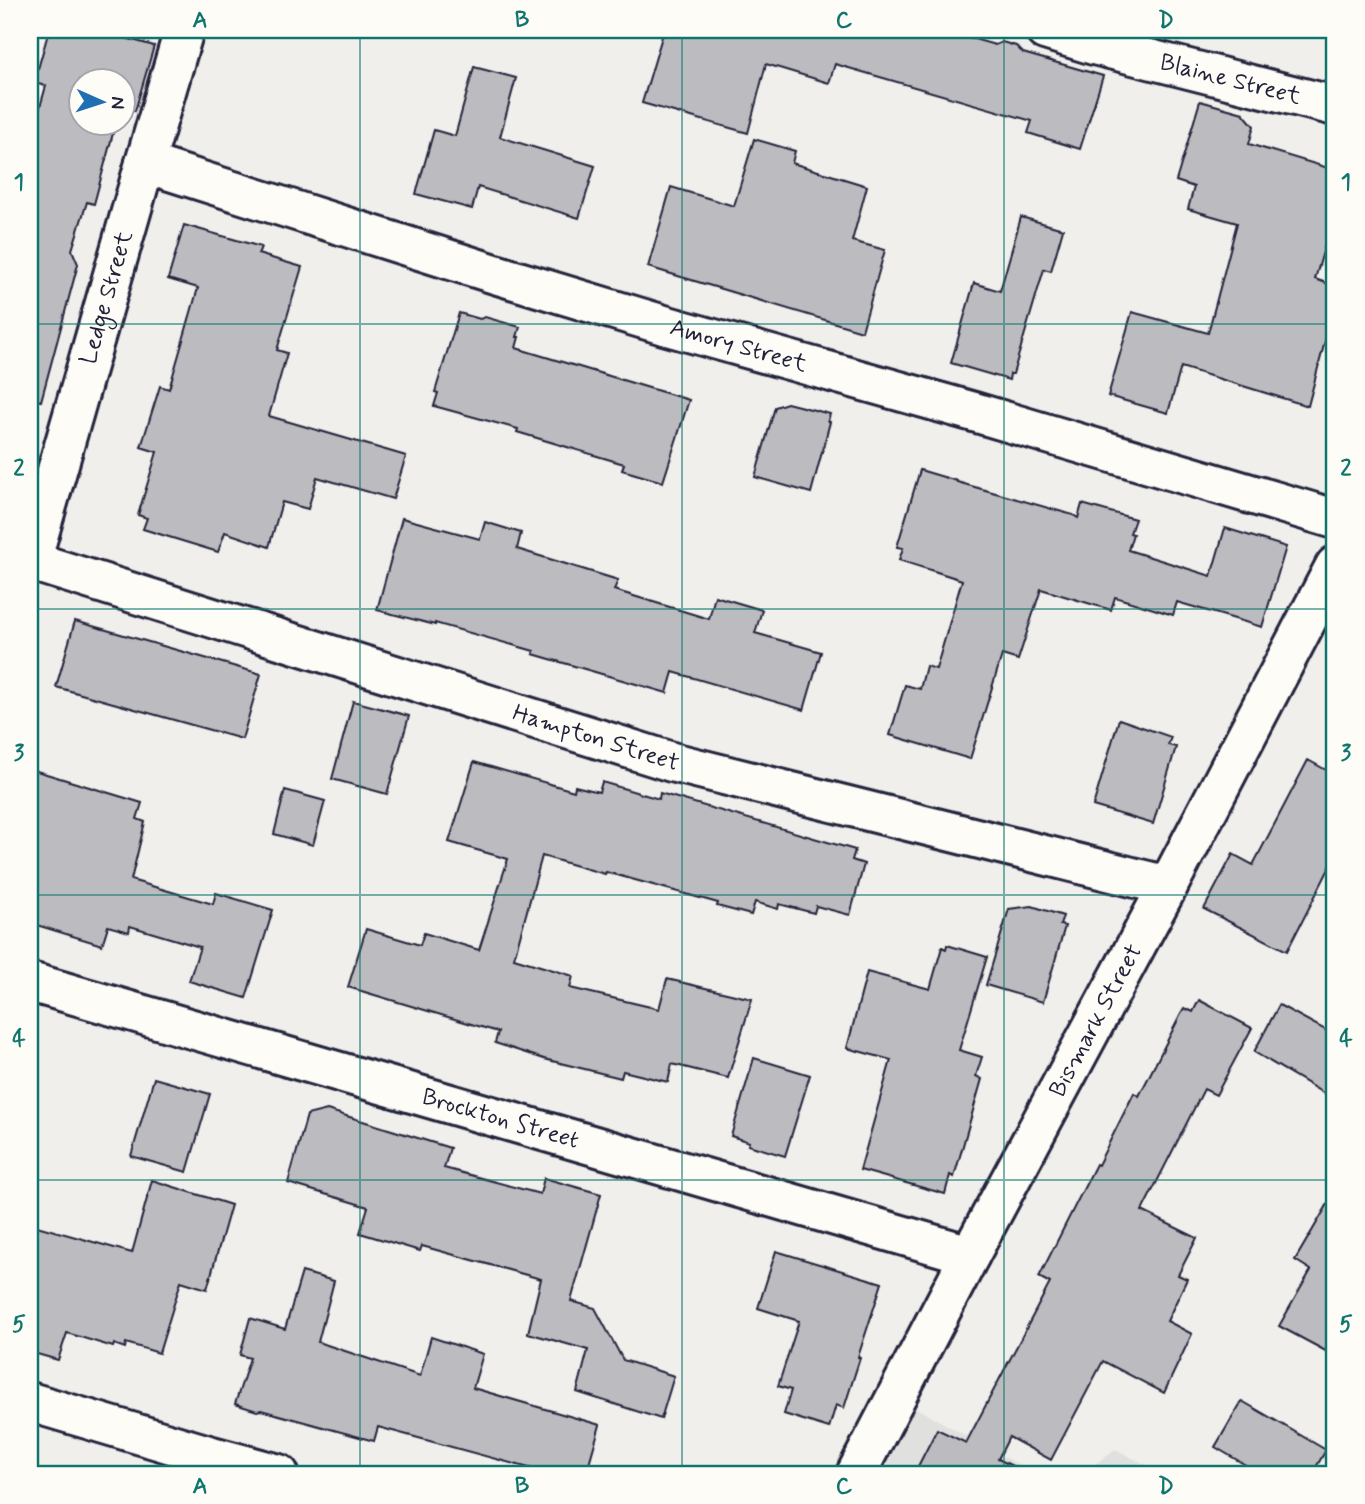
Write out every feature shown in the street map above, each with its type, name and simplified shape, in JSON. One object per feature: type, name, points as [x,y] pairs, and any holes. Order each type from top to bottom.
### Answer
[{"type":"street","name":"Ledge Street","points":[[30,563],[184,30]]},
{"type":"street","name":"Blaine Street","points":[[1045,30],[1335,106]]},
{"type":"street","name":"Amory Street","points":[[145,163],[664,325],[974,412],[1335,519]]},
{"type":"street","name":"Hampton Street","points":[[30,563],[672,762],[1168,886]]},
{"type":"street","name":"Bismark Street","points":[[856,1474],[1335,566]]},
{"type":"street","name":"Brockton Street","points":[[30,982],[970,1255]]},
{"type":"street","points":[[30,1402],[279,1474]]},
{"type":"shaded area","points":[[893,1395],[1035,1474],[846,1474]]},
{"type":"shaded area","points":[[1115,1449],[1164,1474],[1082,1474]]},
{"type":"building","points":[[49,30],[97,30],[154,46],[136,108],[136,66],[66,66],[66,136],[112,136],[94,204],[87,202],[72,250],[78,264],[41,401],[30,399],[30,142],[46,86],[34,83]]},
{"type":"building","points":[[664,30],[942,30],[995,45],[1002,42],[1016,46],[1023,53],[1103,76],[1080,149],[1028,133],[1032,121],[835,64],[829,83],[766,64],[748,133],[642,103]]},
{"type":"building","points":[[474,67],[516,78],[500,137],[595,166],[579,218],[478,187],[472,209],[416,194],[434,130],[455,136]]},
{"type":"building","points":[[1200,101],[1243,113],[1254,126],[1249,144],[1335,170],[1335,211],[1315,279],[1335,286],[1335,303],[1308,406],[1181,367],[1168,413],[1108,396],[1132,312],[1208,333],[1237,223],[1188,209],[1194,187],[1176,181]]},
{"type":"building","points":[[754,139],[795,151],[792,163],[867,186],[852,241],[885,250],[862,331],[648,267],[671,187],[734,206]]},
{"type":"building","points":[[1021,217],[1063,229],[1051,271],[1044,269],[1009,380],[951,363],[974,283],[1000,291]]},
{"type":"building","points":[[184,225],[261,247],[258,254],[302,267],[277,350],[287,353],[269,416],[406,456],[393,499],[317,477],[308,509],[282,502],[269,547],[225,532],[218,552],[143,529],[147,518],[138,515],[157,452],[141,447],[160,386],[169,389],[198,288],[168,279]]},
{"type":"building","points":[[459,313],[520,327],[516,348],[689,400],[663,482],[622,470],[624,464],[517,432],[518,429],[434,406],[438,393],[435,392]]},
{"type":"building","points":[[787,403],[830,414],[811,493],[755,477],[775,407]]},
{"type":"building","points":[[920,470],[1078,518],[1082,504],[1135,519],[1128,550],[1211,576],[1225,528],[1286,547],[1262,627],[1177,602],[1173,615],[1115,597],[1111,610],[1041,589],[1018,660],[1002,655],[970,759],[890,735],[905,685],[920,689],[926,666],[936,669],[962,580],[899,560],[903,548],[897,547]]},
{"type":"building","points":[[402,518],[480,539],[485,522],[521,533],[517,549],[618,580],[614,590],[709,619],[715,596],[762,610],[755,633],[821,652],[804,710],[673,672],[667,693],[533,654],[534,651],[377,610]]},
{"type":"building","points":[[75,621],[261,674],[242,739],[56,687]]},
{"type":"building","points":[[353,701],[409,716],[387,794],[332,779]]},
{"type":"building","points":[[1119,719],[1171,737],[1168,745],[1176,747],[1153,824],[1093,806]]},
{"type":"building","points":[[1308,760],[1335,775],[1335,857],[1287,951],[1204,909],[1233,854],[1253,865]]},
{"type":"building","points":[[474,762],[574,791],[575,786],[599,792],[602,782],[659,799],[660,793],[855,850],[852,860],[864,864],[850,915],[816,906],[814,913],[779,904],[778,909],[755,902],[751,915],[717,906],[718,903],[542,856],[514,958],[573,976],[570,988],[659,1009],[667,979],[752,999],[728,1078],[672,1064],[668,1082],[623,1071],[621,1078],[544,1059],[495,1043],[498,1032],[348,987],[366,929],[420,945],[424,933],[479,950],[508,859],[449,842]]},
{"type":"building","points":[[30,769],[142,803],[137,819],[145,822],[131,880],[213,904],[216,893],[273,910],[246,998],[189,981],[200,947],[130,926],[129,932],[108,926],[102,945],[30,923]]},
{"type":"building","points":[[285,790],[325,801],[313,845],[274,834]]},
{"type":"building","points":[[1032,906],[1063,916],[1060,925],[1065,926],[1043,1002],[986,985],[1009,909]]},
{"type":"building","points":[[947,945],[987,957],[959,1050],[982,1057],[976,1076],[982,1079],[954,1177],[950,1175],[945,1194],[860,1170],[891,1060],[847,1048],[867,972],[930,989],[942,947],[946,949]]},
{"type":"building","points":[[1199,1000],[1252,1028],[1216,1095],[1204,1089],[1142,1211],[1197,1238],[1178,1275],[1187,1279],[1167,1321],[1192,1334],[1164,1393],[1103,1361],[1051,1460],[1009,1437],[998,1459],[1029,1474],[914,1474],[937,1429],[966,1443],[1050,1283],[1039,1277],[1096,1164],[1098,1165],[1134,1093],[1139,1096],[1184,1008],[1193,1012]]},
{"type":"building","points":[[1279,1005],[1335,1035],[1335,1100],[1254,1052]]},
{"type":"building","points":[[754,1058],[810,1075],[785,1156],[748,1145],[749,1142],[731,1136]]},
{"type":"building","points":[[154,1078],[210,1094],[187,1172],[131,1156]]},
{"type":"building","points":[[327,1110],[450,1148],[444,1168],[540,1194],[544,1178],[601,1194],[571,1301],[595,1308],[623,1360],[674,1376],[661,1419],[577,1392],[588,1350],[528,1333],[541,1279],[422,1246],[420,1251],[360,1233],[368,1207],[288,1183],[307,1115]]},
{"type":"building","points":[[152,1180],[231,1205],[207,1289],[181,1281],[159,1353],[126,1343],[125,1348],[114,1344],[113,1347],[67,1333],[58,1360],[30,1352],[30,1224],[132,1253]]},
{"type":"building","points":[[1335,1192],[1335,1356],[1279,1326],[1311,1270],[1295,1260]]},
{"type":"building","points":[[776,1251],[882,1283],[844,1408],[836,1405],[829,1428],[784,1414],[791,1390],[778,1386],[799,1321],[758,1308]]},
{"type":"building","points":[[302,1272],[334,1281],[318,1342],[420,1376],[431,1337],[483,1354],[473,1388],[600,1425],[586,1474],[551,1474],[378,1427],[374,1441],[235,1404],[250,1358],[240,1355],[250,1318],[285,1329]]},
{"type":"building","points":[[1242,1401],[1326,1450],[1312,1474],[1261,1474],[1215,1447]]}]
